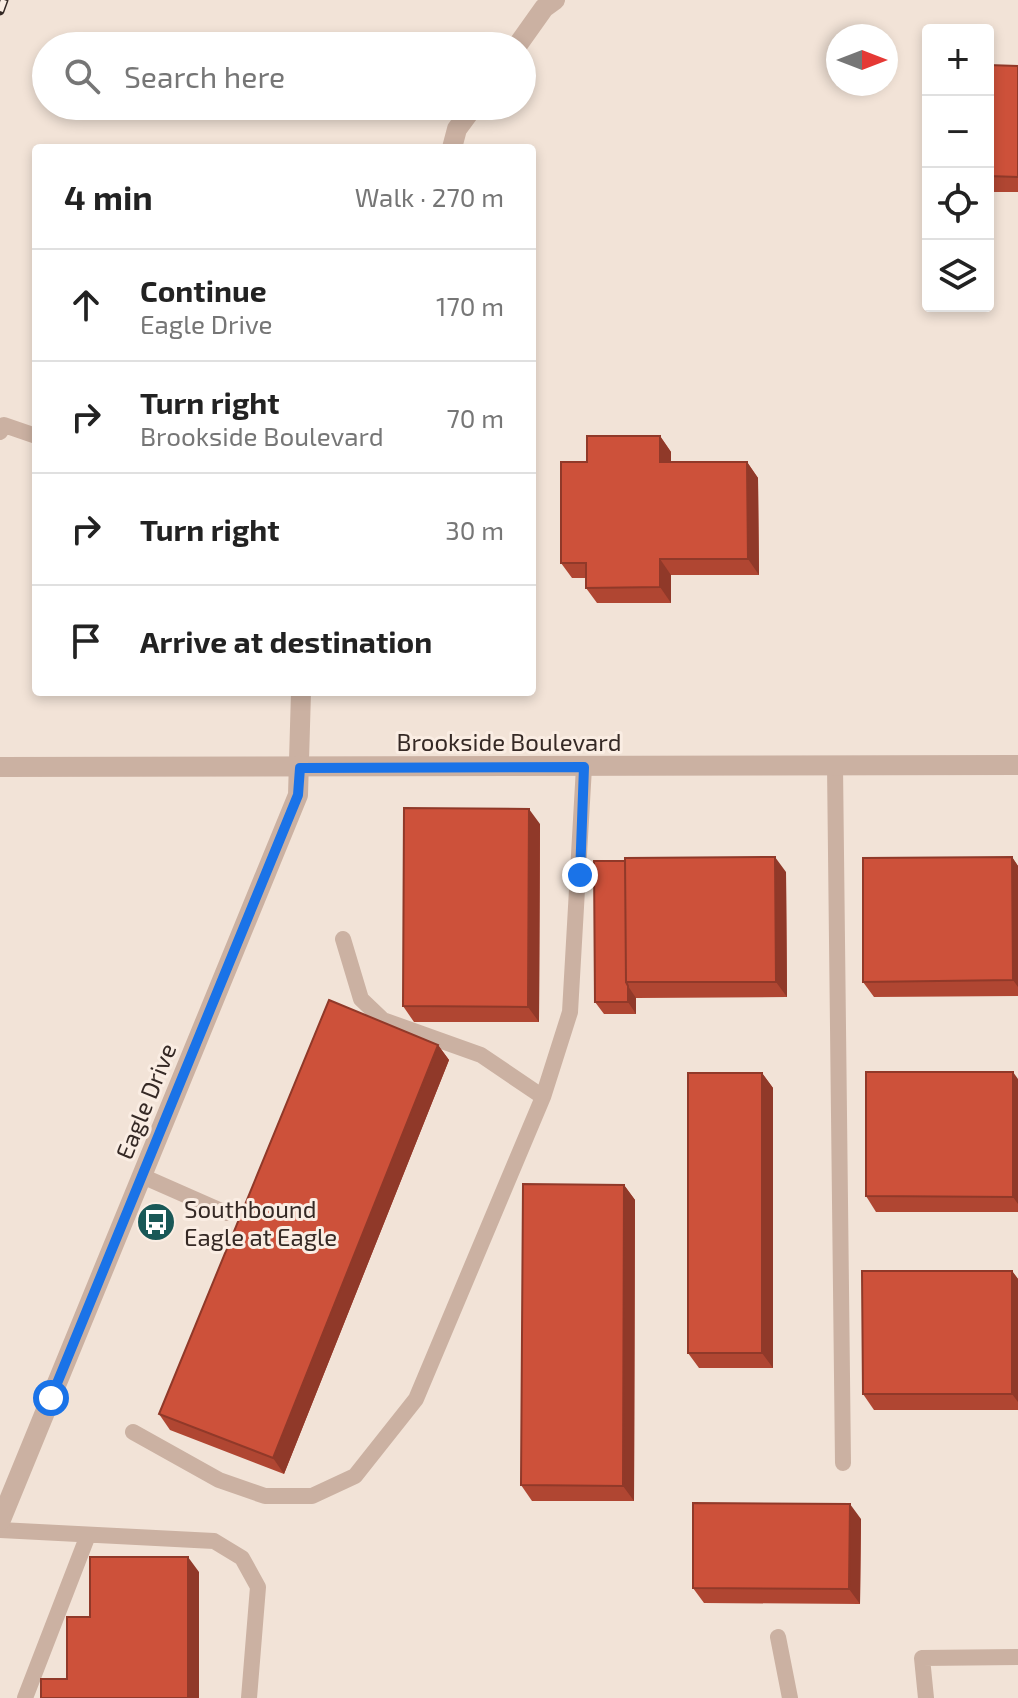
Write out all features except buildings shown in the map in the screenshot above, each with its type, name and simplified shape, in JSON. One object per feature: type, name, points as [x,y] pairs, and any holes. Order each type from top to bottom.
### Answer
[{"type":"street","points":[[527,32],[544,8],[555,0]]},
{"type":"street","points":[[453,144],[457,129],[464,120]]},
{"type":"street","name":"Eagle Drive","points":[[0,1522],[298,795],[301,696]]},
{"type":"street","name":"Brookside Boulevard","points":[[0,767],[1018,765]]},
{"type":"lane","points":[[0,432],[4,425],[32,435]]},
{"type":"lane","points":[[835,766],[843,1463]]},
{"type":"lane","points":[[133,1432],[219,1480],[265,1496],[312,1496],[355,1476],[416,1399],[543,1097],[570,1012],[584,767]]},
{"type":"lane","points":[[343,939],[361,999],[383,1020],[481,1055],[543,1097]]},
{"type":"lane","points":[[142,1176],[226,1213]]},
{"type":"lane","points":[[0,1530],[214,1541],[242,1558],[258,1587],[249,1698]]},
{"type":"lane","points":[[25,1698],[88,1535]]},
{"type":"lane","points":[[778,1637],[790,1698]]},
{"type":"lane","points":[[926,1698],[922,1658],[1018,1657]]},
{"type":"railway","points":[[0,11],[4,0]]},
{"type":"place","name":"Southbound Eagle at Eagle","points":[[156,1222]]},
{"type":"route","points":[[51,1398],[298,795],[300,768],[584,767],[580,875]]}]
